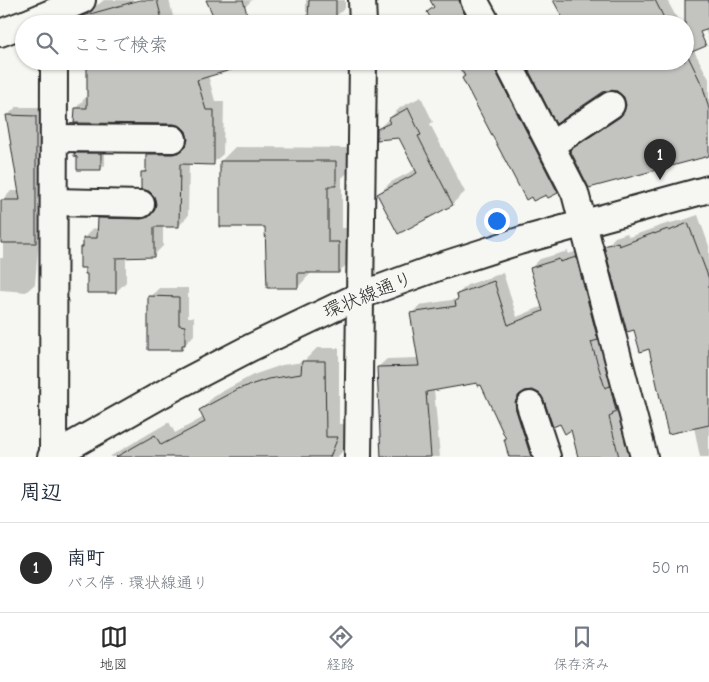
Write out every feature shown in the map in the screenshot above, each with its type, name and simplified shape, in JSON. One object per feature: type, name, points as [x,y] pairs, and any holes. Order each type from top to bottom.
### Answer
[{"type":"street","points":[[54,12],[82,0]]},
{"type":"street","points":[[362,0],[362,15]]},
{"type":"street","points":[[474,0],[482,15]]},
{"type":"street","points":[[0,33],[15,27]]},
{"type":"street","points":[[52,456],[54,70]]},
{"type":"street","points":[[358,457],[363,70]]},
{"type":"street","points":[[512,70],[575,193],[644,457]]},
{"type":"street","points":[[551,145],[611,105]]},
{"type":"street","points":[[54,138],[173,139]]},
{"type":"street","name":"環状線通り","points":[[52,456],[172,388],[359,296],[441,266],[583,223],[709,189]]},
{"type":"street","points":[[54,202],[141,204]]},
{"type":"street","points":[[530,405],[547,457]]},
{"type":"building","points":[[140,0],[157,0],[161,15],[87,15]]},
{"type":"building","points":[[206,0],[243,0],[247,15],[213,15]]},
{"type":"building","points":[[309,0],[336,0],[336,15],[308,15]]},
{"type":"building","points":[[430,0],[459,0],[465,15],[429,15],[427,12],[434,7]]},
{"type":"building","points":[[553,0],[655,0],[662,15],[561,15]]},
{"type":"building","points":[[685,0],[709,0],[709,29],[700,32],[706,46],[694,51],[694,15],[685,15]]},
{"type":"building","points":[[694,68],[703,87],[709,109],[709,156],[589,188],[570,150],[620,117],[626,105],[624,97],[617,91],[603,92],[556,124],[529,70],[694,70]]},
{"type":"building","points":[[87,70],[231,70],[197,80],[206,110],[214,110],[214,165],[180,164],[179,227],[154,227],[154,257],[116,258],[116,293],[87,293],[87,274],[85,274],[85,268],[80,268],[80,247],[83,247],[83,238],[97,238],[98,218],[141,219],[149,217],[154,211],[156,204],[154,196],[149,191],[141,189],[141,172],[146,172],[146,154],[173,154],[180,152],[186,147],[188,139],[186,131],[181,126],[174,124],[74,123],[75,108],[87,108]]},
{"type":"building","points":[[461,70],[495,70],[558,193],[548,198],[546,195],[533,201],[531,197],[526,200],[462,78],[465,76]]},
{"type":"building","points":[[408,108],[421,135],[418,136],[453,205],[398,234],[377,194],[417,173],[399,138],[377,140],[377,129],[390,123],[388,119]]},
{"type":"building","points":[[6,115],[36,116],[36,243],[1,243],[1,200],[20,200]]},
{"type":"building","points":[[74,153],[101,153],[101,170],[77,170],[77,157],[74,156]]},
{"type":"building","points":[[220,161],[336,161],[336,186],[328,186],[328,242],[339,242],[339,273],[298,273],[298,288],[267,288],[265,227],[220,227]]},
{"type":"building","points":[[688,223],[709,279],[709,425],[668,434],[649,349],[640,352],[634,330],[627,332],[604,246],[618,242],[619,246],[654,233],[668,229],[669,231]]},
{"type":"building","points":[[576,257],[598,340],[591,342],[605,388],[610,386],[616,411],[609,417],[619,457],[578,457],[571,430],[565,434],[560,424],[553,427],[544,400],[540,394],[533,390],[525,391],[519,395],[515,402],[531,457],[509,457],[504,439],[506,439],[481,385],[477,386],[477,383],[426,392],[431,457],[381,457],[377,367],[419,366],[410,313],[456,306],[457,294],[494,281],[508,325],[543,311],[530,268],[559,259],[560,262]]},
{"type":"building","points":[[148,296],[179,297],[179,325],[185,326],[185,345],[182,345],[182,350],[148,350]]},
{"type":"building","points":[[302,361],[325,361],[326,437],[338,437],[330,457],[116,457],[155,435],[161,445],[205,422],[199,410],[238,389],[268,379],[301,374]]},
{"type":"place","name":"南町","points":[[660,180]]}]
